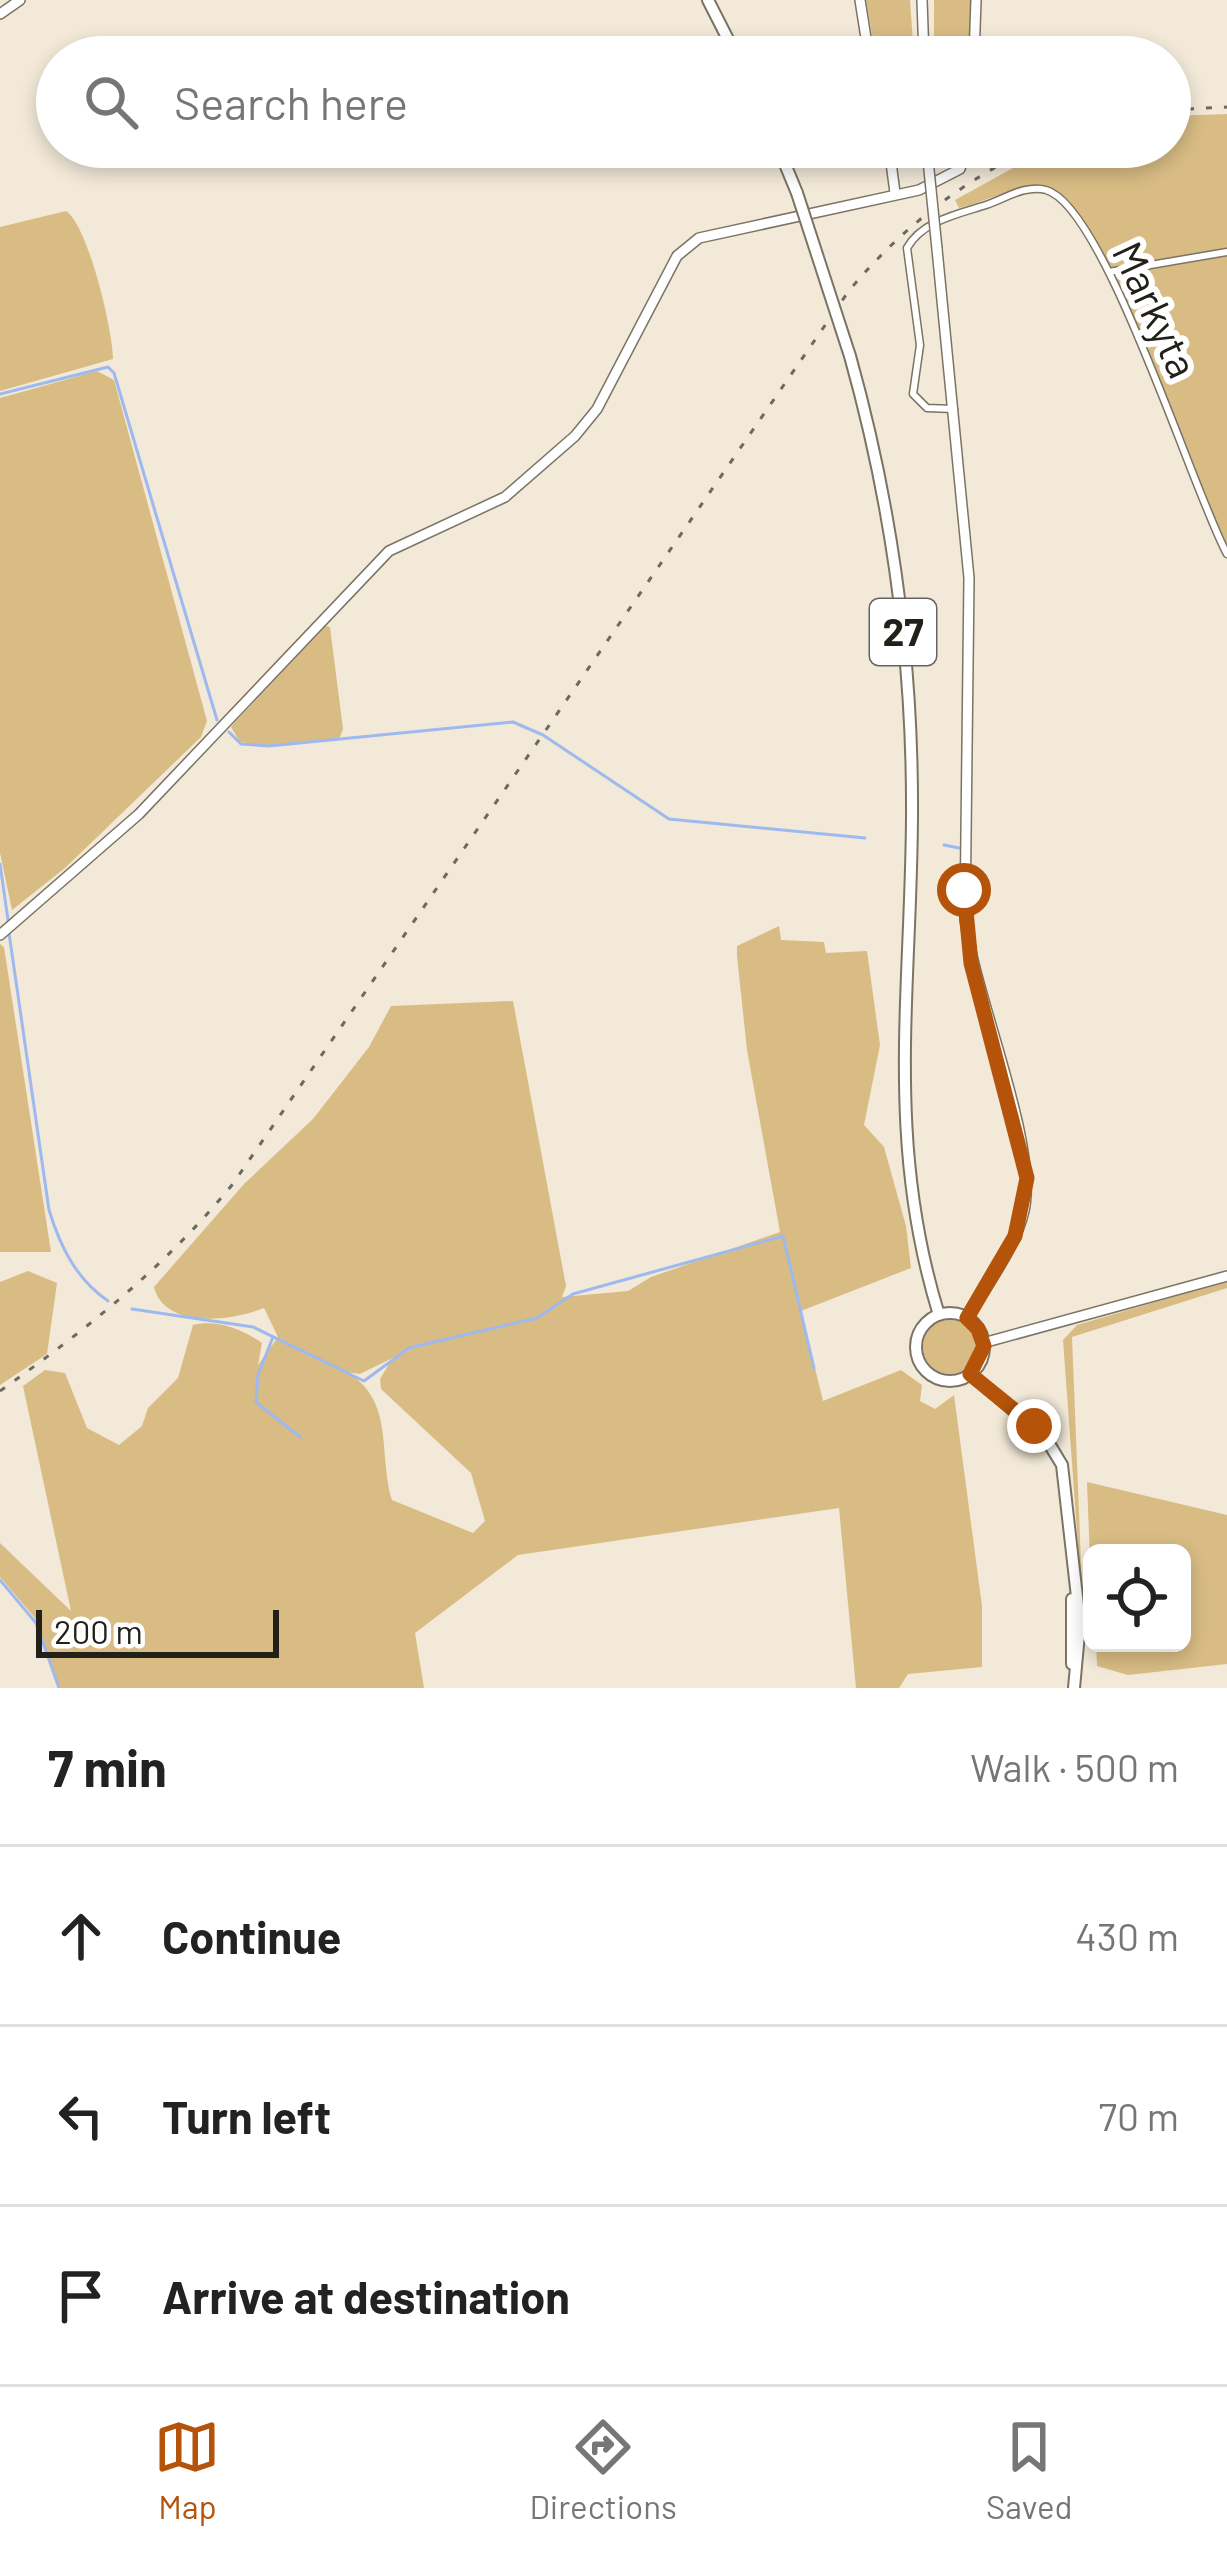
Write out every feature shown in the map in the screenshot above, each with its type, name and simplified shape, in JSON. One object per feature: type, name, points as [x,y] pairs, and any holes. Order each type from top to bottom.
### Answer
[{"type":"main road","points":[[0,14],[20,0]]},
{"type":"main road","points":[[708,0],[726,36]]},
{"type":"main road","points":[[860,0],[866,36]]},
{"type":"main road","points":[[922,0],[923,36]]},
{"type":"main road","points":[[975,36],[976,0]]},
{"type":"main road","name":"27","points":[[786,168],[850,356],[883,493],[903,629],[912,816],[902,1112],[915,1223],[939,1315]]},
{"type":"main road","points":[[892,168],[896,194]]},
{"type":"main road","points":[[929,168],[955,409],[970,629],[965,919],[971,963],[1027,1178],[1015,1236],[967,1318]]},
{"type":"main road","points":[[0,934],[139,814],[389,551],[505,496],[575,436],[596,409],[670,268],[699,238],[926,188],[959,168]]},
{"type":"main road","points":[[983,1343],[1227,1276]]},
{"type":"main road","points":[[939,1315],[967,1318],[983,1343],[981,1360],[970,1374],[940,1379],[920,1361],[920,1333],[939,1315]]},
{"type":"main road","points":[[970,1374],[1040,1432],[1059,1457],[1069,1501],[1074,1688]]},
{"type":"street","name":"Markyta","points":[[955,409],[927,408],[913,394],[920,346],[905,256],[915,236],[957,214],[1030,189],[1052,192],[1073,212],[1108,272],[1227,554]]},
{"type":"street","points":[[1108,272],[1227,252]]},
{"type":"shaded area","points":[[866,0],[910,0],[913,36],[872,36]]},
{"type":"shaded area","points":[[934,0],[972,0],[969,36],[934,36]]},
{"type":"shaded area","points":[[1227,114],[1227,554],[1155,375],[1069,201],[1057,193],[1030,188],[959,208],[955,200],[1013,168],[1191,168],[1191,115]]},
{"type":"shaded area","points":[[66,211],[91,257],[113,359],[0,391],[0,227]]},
{"type":"shaded area","points":[[97,371],[114,380],[207,721],[201,737],[65,868],[12,910],[0,853],[0,398]]},
{"type":"shaded area","points":[[330,627],[343,729],[339,739],[265,746],[240,742],[231,727]]},
{"type":"shaded area","points":[[779,926],[781,940],[824,942],[826,953],[867,951],[880,1045],[864,1125],[884,1147],[906,1226],[911,1268],[801,1311],[823,1401],[901,1370],[922,1385],[920,1401],[935,1409],[954,1395],[982,1606],[982,1667],[908,1674],[899,1688],[856,1688],[839,1508],[518,1555],[415,1633],[424,1688],[59,1688],[35,1618],[0,1577],[0,1543],[71,1611],[23,1386],[45,1370],[65,1373],[87,1428],[119,1445],[142,1426],[148,1408],[178,1378],[193,1325],[220,1324],[255,1338],[262,1343],[258,1365],[278,1337],[264,1308],[219,1318],[186,1316],[172,1311],[154,1287],[244,1184],[313,1119],[369,1047],[391,1006],[513,1001],[566,1286],[562,1297],[628,1291],[651,1277],[780,1232],[747,1050],[737,946]],"holes":[[[421,1344],[392,1359],[380,1379],[381,1389],[471,1473],[485,1521],[473,1533],[392,1500],[378,1412],[361,1383],[346,1372],[360,1374]]]},
{"type":"shaded area","points":[[0,944],[4,947],[51,1252],[0,1252]]},
{"type":"shaded area","points":[[28,1271],[57,1283],[47,1354],[0,1385],[0,1282]]},
{"type":"shaded area","points":[[1227,1281],[1227,1288],[1072,1337],[1083,1613],[1063,1340],[1077,1325]]},
{"type":"shaded area","points":[[950,1320],[969,1328],[977,1347],[969,1366],[950,1374],[931,1366],[923,1347],[931,1328]]},
{"type":"shaded area","points":[[1087,1482],[1227,1515],[1227,1664],[1128,1675],[1097,1666],[1096,1652],[1191,1652],[1191,1544],[1089,1544]]},
{"type":"waterway","points":[[0,394],[108,367],[114,373],[217,720]]},
{"type":"waterway","points":[[229,732],[241,744],[269,746],[513,722],[543,735],[669,819],[865,838]]},
{"type":"waterway","points":[[944,845],[959,848]]},
{"type":"waterway","points":[[0,864],[8,920]]},
{"type":"waterway","points":[[9,933],[49,1210],[71,1261],[108,1301]]},
{"type":"waterway","points":[[132,1309],[253,1327],[364,1381],[409,1348],[537,1318],[573,1294],[783,1236],[814,1368]]},
{"type":"waterway","points":[[273,1337],[258,1375],[256,1402],[300,1437]]},
{"type":"waterway","points":[[0,1580],[36,1623],[59,1688]]},
{"type":"railway","points":[[1191,109],[1227,107]]},
{"type":"railway","points":[[0,1391],[123,1296],[232,1185],[848,292],[933,209],[996,168]]},
{"type":"route","points":[[964,890],[971,963],[1027,1178],[1024,1212],[1015,1236],[967,1318],[978,1329],[984,1346],[970,1374],[1034,1426]]}]
